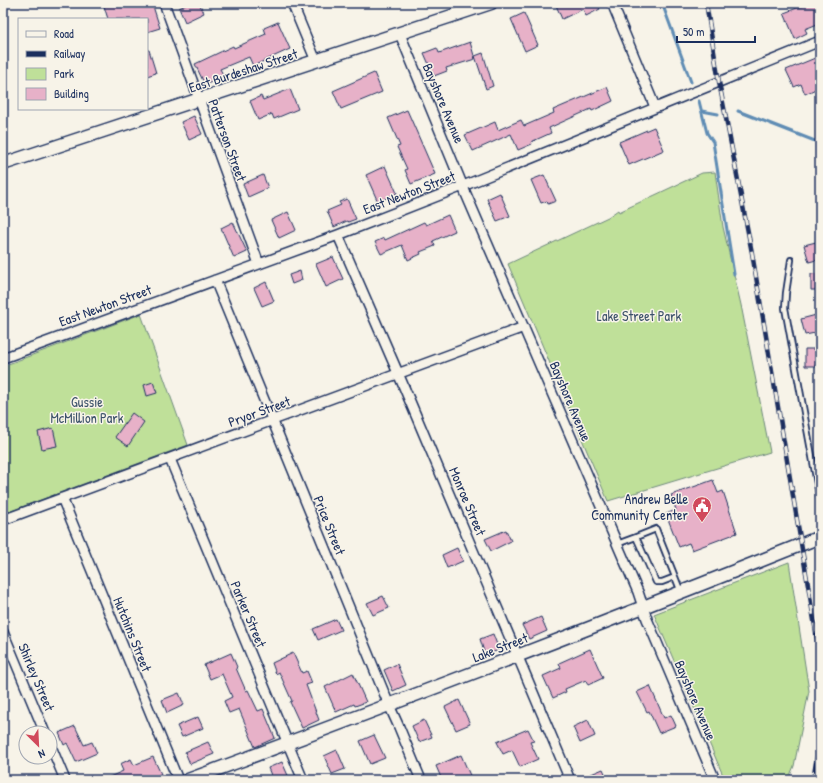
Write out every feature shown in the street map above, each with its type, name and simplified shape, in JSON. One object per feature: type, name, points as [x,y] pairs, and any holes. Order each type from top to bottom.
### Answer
[{"type":"street","name":"Patterson Street","points":[[164,3],[258,264]]},
{"type":"street","points":[[292,3],[316,61]]},
{"type":"street","name":"East Burdeshaw Street","points":[[3,164],[491,3]]},
{"type":"street","points":[[612,3],[656,107]]},
{"type":"street","name":"Bayshore Avenue","points":[[400,34],[463,186],[638,592],[647,619],[715,780]]},
{"type":"street","name":"East Newton Street","points":[[3,358],[338,235],[463,186],[820,41]]},
{"type":"street","name":"Monroe Street","points":[[338,235],[570,780]]},
{"type":"street","name":"Price Street","points":[[215,280],[421,780]]},
{"type":"street","name":"Pryor Street","points":[[3,520],[524,327]]},
{"type":"street","name":"Parker Street","points":[[170,459],[303,780]]},
{"type":"street","name":"Hutchins Street","points":[[62,498],[178,780]]},
{"type":"street","name":"Lake Street","points":[[188,780],[643,608],[820,537]]},
{"type":"street","name":"Shirley Street","points":[[3,632],[42,725]]},
{"type":"street","points":[[58,763],[65,780]]},
{"type":"lane","points":[[791,260],[786,293],[786,308],[820,500]]},
{"type":"lane","points":[[617,544],[656,529],[681,592]]},
{"type":"lane","points":[[636,537],[656,582],[662,582],[675,577]]},
{"type":"green space","name":"Lake Street Park","points":[[715,172],[723,227],[741,305],[770,452],[608,501],[508,264],[608,217],[618,210],[619,212],[702,173]]},
{"type":"green space","name":"Gussie McMillion Park","points":[[141,314],[188,445],[3,514],[3,366]]},
{"type":"green space","points":[[789,562],[809,691],[794,766],[788,780],[725,780],[654,614]]},
{"type":"building","points":[[103,3],[152,3],[160,28],[148,32],[148,18],[108,18]]},
{"type":"building","points":[[190,3],[199,3],[204,13],[185,22],[179,8]]},
{"type":"building","points":[[555,3],[597,3],[600,9],[586,16],[583,9],[562,19]]},
{"type":"building","points":[[810,3],[820,3],[820,23],[805,29],[807,33],[795,39],[784,13]]},
{"type":"building","points":[[524,13],[538,45],[525,51],[511,19]]},
{"type":"building","points":[[278,22],[290,49],[253,66],[249,57],[220,69],[224,76],[205,85],[195,64],[233,46],[234,48],[266,34],[264,28]]},
{"type":"building","points":[[470,42],[475,59],[446,68],[447,71],[434,76],[424,53],[437,48],[439,53]]},
{"type":"building","points":[[148,50],[149,50],[156,73],[148,76]]},
{"type":"building","points":[[483,53],[493,86],[486,89],[475,56]]},
{"type":"building","points":[[820,56],[820,87],[805,94],[801,84],[794,87],[786,70]]},
{"type":"building","points":[[374,73],[382,92],[341,109],[333,91]]},
{"type":"building","points":[[607,87],[613,101],[549,128],[551,133],[518,150],[511,134],[473,151],[465,135],[495,122],[498,130],[521,120],[524,126],[554,113],[553,110]]},
{"type":"building","points":[[290,89],[298,109],[274,119],[272,114],[258,120],[250,101],[261,96],[263,100]]},
{"type":"building","points":[[407,110],[435,174],[411,184],[405,170],[407,169],[397,147],[400,146],[388,118]]},
{"type":"building","points":[[194,116],[202,134],[189,140],[181,122]]},
{"type":"building","points":[[654,127],[664,150],[629,165],[619,142]]},
{"type":"building","points":[[385,166],[397,193],[378,202],[366,175]]},
{"type":"building","points":[[263,175],[268,188],[248,197],[243,184]]},
{"type":"building","points":[[544,175],[556,201],[548,204],[547,201],[541,203],[531,180]]},
{"type":"building","points":[[500,193],[510,216],[497,221],[487,199]]},
{"type":"building","points":[[347,199],[356,219],[334,227],[327,211],[341,205],[339,202]]},
{"type":"building","points":[[288,212],[296,230],[279,238],[271,220]]},
{"type":"building","points":[[448,215],[455,231],[433,241],[435,246],[420,252],[421,254],[408,260],[402,245],[381,254],[375,242],[384,238],[385,240],[424,222],[426,225]]},
{"type":"building","points":[[233,222],[247,252],[234,258],[221,228]]},
{"type":"building","points":[[820,241],[820,259],[809,262],[804,245]]},
{"type":"building","points":[[333,257],[343,279],[326,287],[316,264]]},
{"type":"building","points":[[300,271],[302,280],[292,284],[289,275]]},
{"type":"building","points":[[820,273],[820,290],[811,290],[811,274]]},
{"type":"building","points":[[266,282],[274,301],[262,306],[254,288]]},
{"type":"building","points":[[820,314],[820,332],[805,335],[801,319]]},
{"type":"building","points":[[805,349],[820,349],[820,366],[805,366]]},
{"type":"building","points":[[153,382],[157,393],[147,396],[144,385]]},
{"type":"building","points":[[132,413],[144,422],[128,446],[115,437]]},
{"type":"building","points":[[53,428],[57,446],[42,449],[38,432]]},
{"type":"building","name":"Andrew Belle Community Center","points":[[713,480],[718,493],[723,491],[737,533],[692,550],[689,543],[679,547],[666,514],[676,510],[671,495]]},
{"type":"building","points":[[506,530],[511,541],[491,551],[485,539]]},
{"type":"building","points":[[457,548],[463,561],[447,568],[442,555]]},
{"type":"building","points":[[383,596],[389,608],[373,615],[367,603]]},
{"type":"building","points":[[541,617],[547,631],[529,639],[522,625]]},
{"type":"building","points":[[336,619],[341,630],[318,640],[313,629]]},
{"type":"building","points":[[493,634],[499,650],[485,655],[480,639]]},
{"type":"building","points":[[590,649],[603,678],[588,685],[586,680],[565,689],[566,692],[553,698],[543,676],[561,668],[559,663]]},
{"type":"building","points":[[231,653],[246,691],[248,690],[258,711],[263,709],[275,738],[255,747],[239,709],[229,713],[224,701],[232,697],[222,674],[210,679],[204,665]]},
{"type":"building","points":[[293,653],[302,673],[307,671],[312,683],[306,685],[319,720],[302,728],[290,702],[292,701],[279,672],[276,674],[272,663]]},
{"type":"building","points":[[397,664],[406,685],[393,691],[384,670]]},
{"type":"building","points":[[353,673],[366,702],[355,706],[354,704],[336,712],[325,687]]},
{"type":"building","points":[[650,686],[664,718],[671,715],[676,726],[659,733],[649,711],[647,712],[637,692]]},
{"type":"building","points":[[179,693],[184,705],[167,713],[162,700]]},
{"type":"building","points":[[459,700],[470,724],[456,730],[445,707]]},
{"type":"building","points":[[198,717],[203,728],[182,737],[177,726]]},
{"type":"building","points":[[424,720],[432,737],[419,742],[412,726]]},
{"type":"building","points":[[588,720],[595,736],[580,743],[573,727]]},
{"type":"building","points":[[75,726],[84,745],[92,742],[97,753],[76,762],[67,743],[64,745],[59,733]]},
{"type":"building","points":[[528,729],[534,741],[530,742],[538,759],[520,767],[512,750],[503,754],[497,742]]},
{"type":"building","points":[[374,735],[385,758],[370,764],[360,741]]},
{"type":"building","points":[[208,742],[214,754],[190,764],[185,752]]},
{"type":"building","points":[[337,750],[345,769],[332,774],[324,756]]},
{"type":"building","points":[[461,755],[472,780],[442,780],[436,766]]},
{"type":"building","points":[[153,757],[161,774],[147,780],[103,780],[123,771],[120,764],[131,759],[134,765]]},
{"type":"building","points":[[282,762],[290,780],[273,780],[268,768]]},
{"type":"building","points":[[603,769],[608,780],[577,780]]},
{"type":"waterway","points":[[662,3],[691,82]]},
{"type":"waterway","points":[[699,101],[707,133],[713,142],[734,274]]},
{"type":"waterway","points":[[702,111],[718,114]]},
{"type":"waterway","points":[[738,111],[820,143]]},
{"type":"railway","points":[[706,3],[719,82],[752,253],[820,656]]},
{"type":"railway","points":[[813,780],[820,740]]},
{"type":"place","name":"Andrew Belle Community Center","points":[[702,523]]}]
